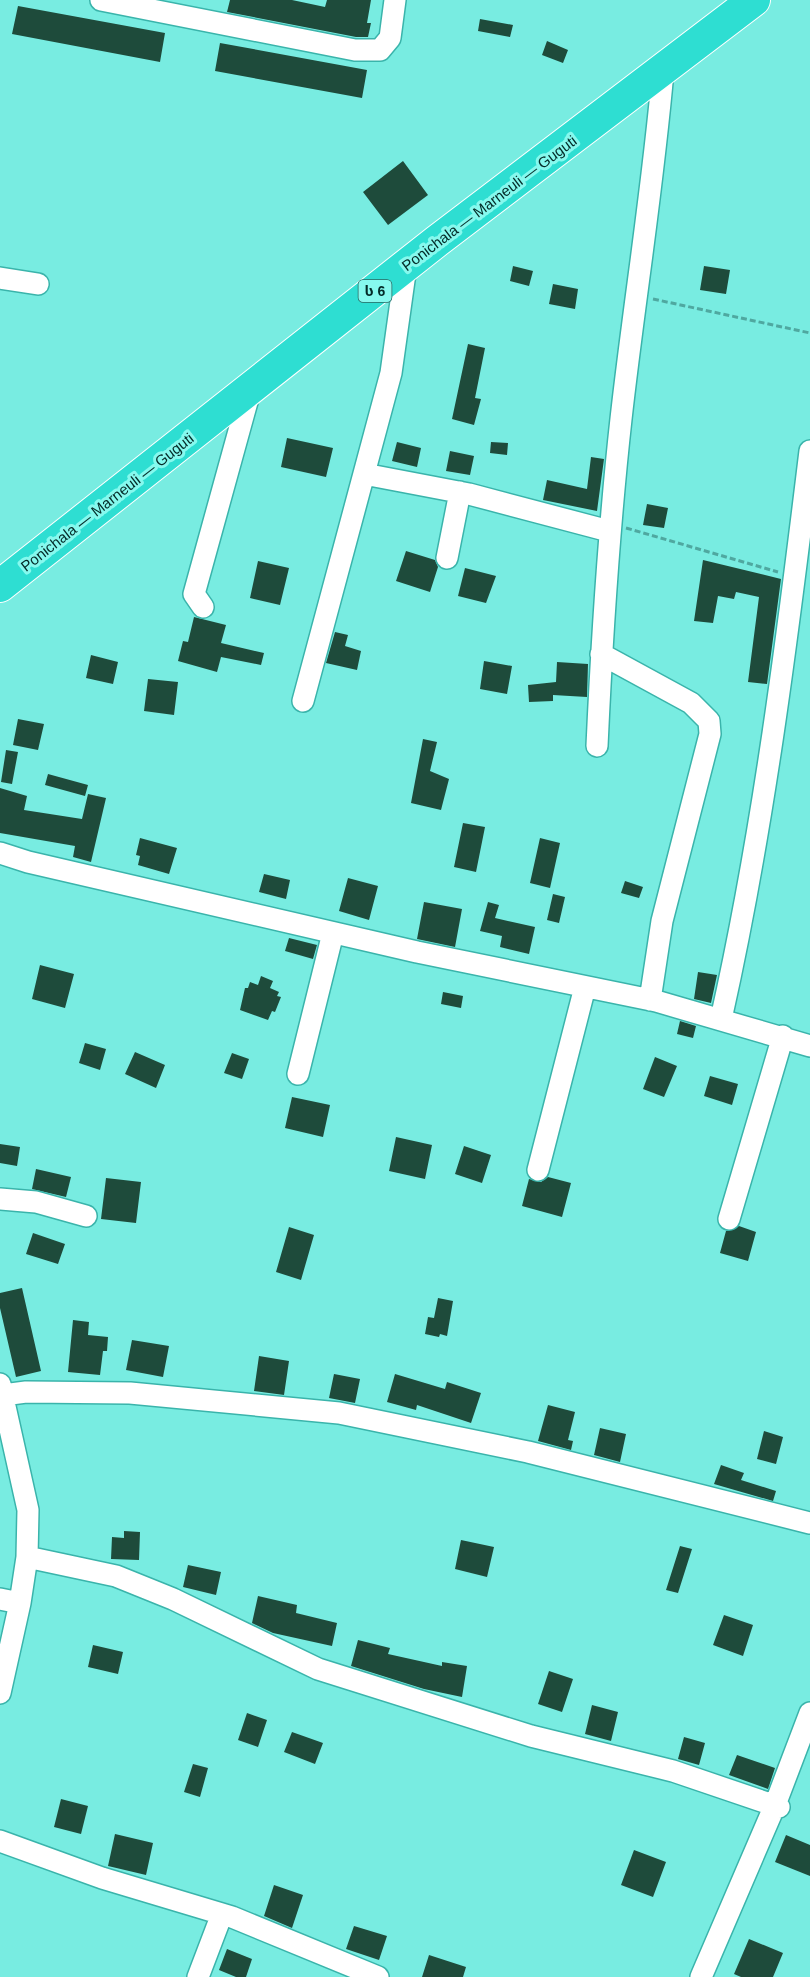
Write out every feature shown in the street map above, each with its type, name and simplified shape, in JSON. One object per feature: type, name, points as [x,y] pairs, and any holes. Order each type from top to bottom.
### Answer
[{"type":"highway","name":"Ponichala — Marneuli — Guguti","points":[[0,586],[406,266],[754,0]]},
{"type":"street","points":[[101,0],[355,50],[380,50],[390,38],[395,0]]},
{"type":"street","points":[[597,746],[610,527],[636,296],[655,167],[663,71]]},
{"type":"street","points":[[303,701],[392,373],[406,266]]},
{"type":"street","points":[[0,278],[38,284]]},
{"type":"street","points":[[203,607],[194,594],[250,391]]},
{"type":"street","points":[[721,1019],[740,933],[787,649],[810,451]]},
{"type":"street","points":[[364,474],[460,492],[610,527]]},
{"type":"street","points":[[447,558],[460,492]]},
{"type":"street","points":[[601,654],[692,703],[709,721],[710,734],[662,921],[650,1000]]},
{"type":"street","points":[[0,854],[333,933],[650,1000],[783,1036],[810,1046]]},
{"type":"street","points":[[298,1074],[333,933]]},
{"type":"street","points":[[538,1170],[585,987]]},
{"type":"street","points":[[729,1219],[783,1036]]},
{"type":"street","points":[[0,1198],[36,1202],[86,1216]]},
{"type":"street","points":[[0,1693],[10,1601],[27,1557],[28,1510],[2,1389],[26,1392],[130,1393],[339,1413],[528,1452],[810,1523]]},
{"type":"street","points":[[27,1557],[116,1576],[173,1599],[318,1669],[531,1736],[674,1771],[777,1806]]},
{"type":"street","points":[[701,1977],[777,1806],[810,1713]]},
{"type":"street","points":[[0,1841],[102,1878],[222,1914],[378,1977]]},
{"type":"street","points":[[198,1977],[222,1914]]},
{"type":"path","points":[[636,296],[810,333]]},
{"type":"path","points":[[610,527],[795,576]]},
{"type":"building","points":[[230,0],[292,0],[325,7],[327,0],[371,0],[367,23],[371,23],[368,37],[356,37],[227,12]]},
{"type":"building","points":[[18,6],[165,33],[160,62],[12,34]]},
{"type":"building","points":[[480,19],[513,25],[510,37],[478,31]]},
{"type":"building","points":[[547,41],[568,50],[563,63],[542,55]]},
{"type":"building","points":[[220,43],[367,70],[362,98],[215,71]]},
{"type":"building","points":[[403,161],[428,195],[388,225],[363,192]]},
{"type":"building","points":[[513,266],[533,271],[529,286],[510,281]]},
{"type":"building","points":[[704,266],[730,270],[726,294],[700,290]]},
{"type":"building","points":[[553,284],[578,289],[575,309],[549,304]]},
{"type":"building","points":[[468,344],[485,348],[475,398],[481,399],[474,425],[452,419]]},
{"type":"building","points":[[287,438],[333,448],[326,477],[281,467]]},
{"type":"building","points":[[397,442],[421,448],[417,467],[392,461]]},
{"type":"building","points":[[491,442],[508,443],[507,455],[490,453]]},
{"type":"building","points":[[450,451],[474,456],[470,475],[446,471]]},
{"type":"building","points":[[591,457],[604,459],[597,511],[543,500],[547,480],[587,489]]},
{"type":"building","points":[[647,504],[668,508],[664,528],[643,525]]},
{"type":"building","points":[[406,551],[435,560],[438,567],[430,592],[396,581]]},
{"type":"building","points":[[703,560],[781,579],[767,684],[748,682],[759,597],[736,592],[734,599],[718,596],[713,623],[694,621]]},
{"type":"building","points":[[258,561],[289,568],[280,605],[250,598]]},
{"type":"building","points":[[465,568],[496,576],[486,603],[458,596]]},
{"type":"building","points":[[194,617],[226,625],[221,643],[264,653],[261,665],[221,657],[217,672],[178,661],[183,641],[188,642]]},
{"type":"building","points":[[335,632],[348,635],[345,646],[361,651],[357,670],[326,663]]},
{"type":"building","points":[[91,655],[118,662],[113,684],[86,678]]},
{"type":"building","points":[[484,661],[512,666],[507,694],[480,689]]},
{"type":"building","points":[[557,662],[588,664],[587,697],[553,695],[553,701],[529,702],[528,685],[556,682]]},
{"type":"building","points":[[148,679],[178,682],[174,715],[144,711]]},
{"type":"building","points":[[18,719],[44,724],[38,750],[13,745]]},
{"type":"building","points":[[423,739],[437,742],[430,771],[449,779],[441,810],[411,803]]},
{"type":"building","points":[[6,750],[18,752],[12,784],[1,782]]},
{"type":"building","points":[[48,774],[88,785],[85,796],[45,785]]},
{"type":"building","points":[[0,788],[27,796],[24,810],[82,819],[88,794],[106,798],[91,862],[73,857],[75,846],[0,833]]},
{"type":"building","points":[[463,823],[485,827],[476,872],[454,867]]},
{"type":"building","points":[[140,838],[177,848],[169,874],[138,865],[140,856],[136,855]]},
{"type":"building","points":[[540,838],[560,843],[550,888],[530,883]]},
{"type":"building","points":[[264,874],[290,880],[286,899],[259,892]]},
{"type":"building","points":[[348,878],[378,886],[369,920],[339,911]]},
{"type":"building","points":[[625,881],[643,887],[639,898],[621,893]]},
{"type":"building","points":[[553,894],[565,897],[559,923],[547,920]]},
{"type":"building","points":[[424,902],[462,909],[455,947],[417,939]]},
{"type":"building","points":[[488,902],[499,905],[495,918],[535,927],[529,954],[500,947],[502,936],[480,931]]},
{"type":"building","points":[[289,938],[317,945],[313,959],[285,951]]},
{"type":"building","points":[[40,965],[74,974],[65,1008],[32,999]]},
{"type":"building","points":[[698,972],[717,975],[711,1003],[694,999]]},
{"type":"building","points":[[261,976],[273,981],[270,988],[279,992],[277,996],[281,997],[275,1012],[272,1011],[268,1020],[240,1010],[245,988],[248,988],[250,982],[258,985]]},
{"type":"building","points":[[443,992],[463,996],[461,1008],[441,1004]]},
{"type":"building","points":[[680,1021],[696,1026],[693,1038],[677,1034]]},
{"type":"building","points":[[85,1043],[106,1049],[100,1070],[79,1063]]},
{"type":"building","points":[[135,1052],[165,1065],[156,1088],[125,1074]]},
{"type":"building","points":[[232,1053],[249,1059],[242,1079],[224,1073]]},
{"type":"building","points":[[655,1057],[677,1066],[664,1097],[643,1089]]},
{"type":"building","points":[[710,1076],[738,1084],[732,1105],[704,1096]]},
{"type":"building","points":[[292,1097],[330,1105],[323,1137],[285,1128]]},
{"type":"building","points":[[396,1137],[432,1145],[425,1179],[389,1171]]},
{"type":"building","points":[[0,1144],[20,1147],[17,1166],[0,1163]]},
{"type":"building","points":[[464,1146],[491,1155],[482,1183],[455,1174]]},
{"type":"building","points":[[36,1169],[71,1177],[66,1197],[32,1189]]},
{"type":"building","points":[[548,1177],[571,1183],[562,1217],[522,1206],[529,1179],[541,1182]]},
{"type":"building","points":[[106,1178],[141,1182],[136,1223],[101,1219]]},
{"type":"building","points":[[739,1226],[756,1232],[748,1261],[720,1253],[726,1231]]},
{"type":"building","points":[[289,1227],[314,1235],[301,1280],[276,1272]]},
{"type":"building","points":[[33,1233],[65,1244],[58,1264],[26,1254]]},
{"type":"building","points":[[22,1288],[41,1371],[16,1377],[0,1308],[0,1293]]},
{"type":"building","points":[[438,1298],[453,1301],[447,1336],[425,1334],[428,1317],[434,1318]]},
{"type":"building","points":[[73,1320],[89,1322],[88,1335],[108,1337],[107,1351],[103,1351],[100,1375],[68,1372]]},
{"type":"building","points":[[132,1340],[169,1346],[163,1377],[126,1370]]},
{"type":"building","points":[[259,1356],[289,1361],[284,1395],[254,1391]]},
{"type":"building","points":[[334,1374],[360,1379],[355,1403],[329,1398]]},
{"type":"building","points":[[395,1374],[445,1389],[447,1382],[481,1393],[471,1423],[417,1405],[416,1410],[387,1402]]},
{"type":"building","points":[[548,1405],[575,1412],[568,1440],[573,1441],[571,1450],[538,1441]]},
{"type":"building","points":[[600,1428],[626,1434],[620,1462],[594,1455]]},
{"type":"building","points":[[764,1431],[783,1437],[776,1464],[757,1459]]},
{"type":"building","points":[[721,1465],[744,1473],[741,1480],[776,1491],[773,1501],[714,1484]]},
{"type":"building","points":[[124,1531],[140,1532],[139,1560],[111,1559],[112,1537],[124,1538]]},
{"type":"building","points":[[461,1540],[494,1547],[487,1577],[455,1569]]},
{"type":"building","points":[[680,1546],[692,1549],[678,1593],[666,1590]]},
{"type":"building","points":[[188,1565],[221,1572],[216,1595],[183,1587]]},
{"type":"building","points":[[258,1596],[297,1605],[296,1613],[337,1623],[332,1646],[273,1633],[252,1623]]},
{"type":"building","points":[[724,1615],[753,1625],[743,1656],[713,1645]]},
{"type":"building","points":[[358,1640],[390,1648],[388,1654],[442,1666],[442,1662],[467,1666],[462,1697],[424,1689],[351,1666]]},
{"type":"building","points":[[93,1645],[123,1652],[118,1674],[88,1667]]},
{"type":"building","points":[[549,1671],[573,1679],[562,1712],[538,1704]]},
{"type":"building","points":[[592,1705],[618,1712],[611,1741],[585,1734]]},
{"type":"building","points":[[247,1713],[267,1720],[258,1747],[238,1740]]},
{"type":"building","points":[[292,1732],[323,1743],[315,1764],[284,1752]]},
{"type":"building","points":[[684,1737],[705,1743],[699,1765],[678,1759]]},
{"type":"building","points":[[737,1755],[775,1768],[768,1789],[729,1775]]},
{"type":"building","points":[[193,1764],[208,1768],[200,1797],[184,1792]]},
{"type":"building","points":[[61,1799],[88,1806],[81,1834],[54,1827]]},
{"type":"building","points":[[115,1834],[153,1843],[146,1875],[108,1866]]},
{"type":"building","points":[[786,1835],[810,1845],[810,1876],[775,1862]]},
{"type":"building","points":[[634,1850],[666,1862],[653,1897],[621,1885]]},
{"type":"building","points":[[274,1885],[303,1895],[292,1928],[264,1916]]},
{"type":"building","points":[[354,1926],[387,1936],[379,1960],[346,1949]]},
{"type":"building","points":[[749,1939],[783,1953],[773,1977],[741,1977],[734,1974]]},
{"type":"building","points":[[227,1949],[252,1959],[246,1977],[236,1977],[219,1970]]},
{"type":"building","points":[[429,1955],[466,1967],[463,1977],[422,1977]]}]
